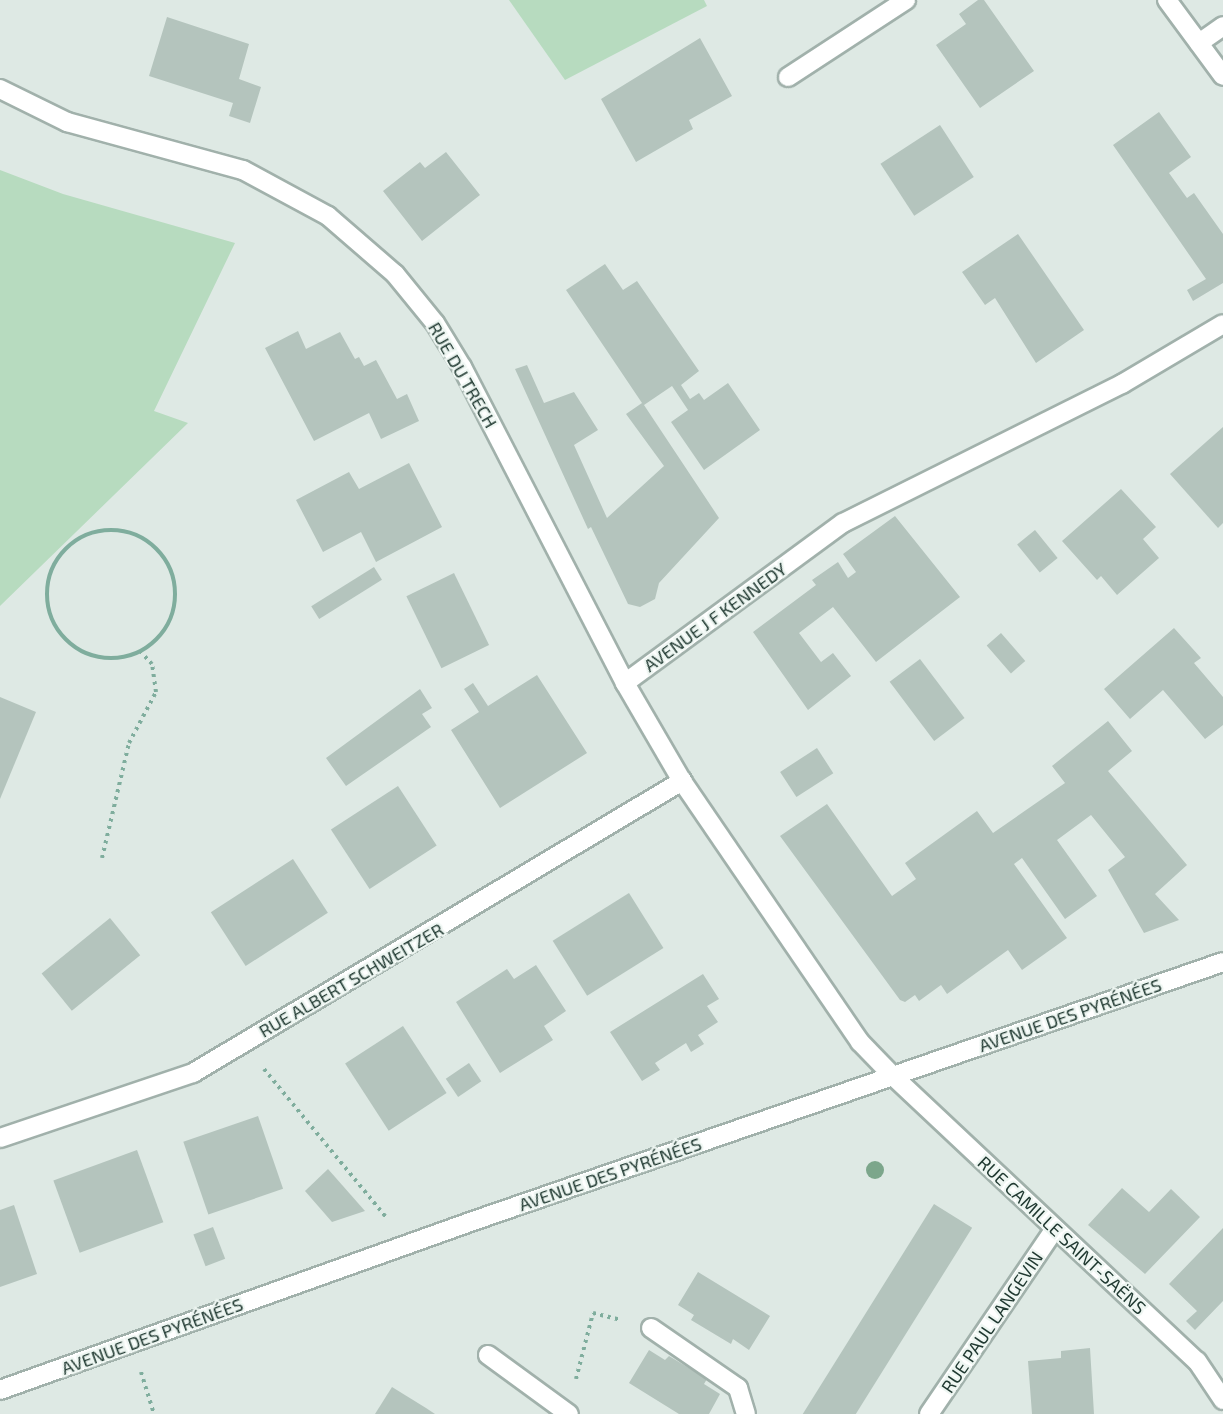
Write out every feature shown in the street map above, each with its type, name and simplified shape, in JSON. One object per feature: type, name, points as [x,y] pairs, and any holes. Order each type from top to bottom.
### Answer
[{"type":"street","points":[[788,77],[906,0]]},
{"type":"street","points":[[1167,0],[1223,76]]},
{"type":"street","points":[[1199,43],[1223,26]]},
{"type":"street","name":"RUE DU TRECH","points":[[0,89],[67,122],[243,170],[265,180],[328,216],[395,274],[435,323],[462,367],[626,683]]},
{"type":"street","name":"AVENUE J F KENNEDY","points":[[893,1076],[860,1042],[682,781],[626,683],[843,524],[1122,384],[1223,324]]},
{"type":"street","name":"RUE ALBERT SCHWEITZER","points":[[0,1137],[193,1073],[682,781]]},
{"type":"street","name":"AVENUE DES PYRÉNÉES","points":[[0,1390],[409,1244],[1223,963]]},
{"type":"street","name":"RUE CAMILLE SAINT-SAËNS","points":[[893,1076],[1054,1230],[1197,1361],[1223,1400]]},
{"type":"street","name":"RUE PAUL LANGEVIN","points":[[929,1414],[1054,1230]]},
{"type":"street","points":[[651,1328],[738,1388],[746,1414]]},
{"type":"street","points":[[488,1355],[568,1414]]},
{"type":"path","points":[[113,529],[134,534],[152,544],[166,560],[174,580],[176,602],[170,622],[157,640],[141,652],[120,659],[99,658],[79,650],[62,637],[51,619],[46,598],[54,567],[73,542],[92,532],[113,529]]},
{"type":"path","points":[[102,858],[129,743],[156,692],[152,664],[141,652]]},
{"type":"path","points":[[243,1044],[409,1244]]},
{"type":"path","points":[[568,1414],[593,1313],[651,1328]]},
{"type":"path","points":[[132,1343],[154,1414]]},
{"type":"green space","points":[[509,0],[704,0],[707,6],[565,80]]},
{"type":"green space","points":[[0,170],[63,194],[235,243],[154,411],[188,423],[0,606]]},
{"type":"building","points":[[978,0],[984,0],[1034,71],[980,108],[936,45],[966,24],[959,14]]},
{"type":"building","points":[[167,17],[249,44],[239,79],[261,87],[250,123],[229,116],[233,103],[149,76]]},
{"type":"building","points":[[700,38],[732,96],[689,120],[693,129],[636,162],[601,99]]},
{"type":"building","points":[[1159,112],[1191,157],[1169,173],[1187,198],[1194,193],[1223,234],[1223,283],[1193,301],[1187,290],[1206,279],[1113,145]]},
{"type":"building","points":[[940,125],[974,177],[914,216],[880,164]]},
{"type":"building","points":[[446,152],[480,195],[422,241],[383,191],[420,162],[425,168]]},
{"type":"building","points":[[1018,234],[1084,330],[1036,363],[995,298],[985,305],[962,272]]},
{"type":"building","points":[[605,264],[623,290],[637,281],[699,371],[681,385],[690,399],[699,393],[704,400],[728,383],[760,430],[704,470],[671,422],[688,410],[672,386],[644,405],[719,518],[659,583],[655,599],[640,607],[628,604],[591,527],[588,529],[515,369],[527,365],[544,403],[574,392],[598,430],[574,445],[607,518],[664,466],[626,414],[642,403],[566,290]]},
{"type":"building","points":[[298,331],[306,349],[340,332],[355,359],[359,357],[364,366],[376,360],[397,399],[407,394],[419,421],[381,439],[369,413],[314,441],[265,348]]},
{"type":"building","points":[[1223,427],[1223,523],[1218,528],[1170,474]]},
{"type":"building","points":[[409,463],[442,527],[376,562],[361,532],[323,552],[296,500],[349,472],[359,489]]},
{"type":"building","points":[[1121,489],[1156,527],[1143,539],[1159,558],[1117,595],[1101,576],[1097,580],[1062,541]]},
{"type":"building","points":[[895,516],[960,597],[876,662],[833,607],[799,633],[821,662],[833,653],[851,676],[808,710],[753,632],[816,585],[812,580],[838,562],[848,578],[856,572],[843,554]]},
{"type":"building","points":[[1035,530],[1058,558],[1040,572],[1017,544]]},
{"type":"building","points":[[374,567],[382,580],[319,619],[311,606]]},
{"type":"building","points":[[454,573],[489,645],[441,668],[406,596]]},
{"type":"building","points":[[1174,628],[1201,658],[1194,663],[1223,697],[1223,725],[1205,739],[1163,690],[1130,719],[1104,689]]},
{"type":"building","points":[[1001,633],[1025,661],[1011,673],[987,645]]},
{"type":"building","points":[[920,659],[965,718],[934,741],[890,682]]},
{"type":"building","points":[[537,675],[587,753],[500,808],[451,730],[479,712],[464,689],[473,683],[488,706]]},
{"type":"building","points":[[420,689],[432,708],[422,714],[431,727],[346,786],[326,758]]},
{"type":"building","points":[[0,697],[36,712],[0,799]]},
{"type":"building","points":[[1108,721],[1132,751],[1108,771],[1187,865],[1155,894],[1179,920],[1144,933],[1108,870],[1125,857],[1091,815],[1057,840],[1097,896],[1065,919],[1022,858],[1014,864],[1067,938],[1022,970],[1008,950],[947,994],[941,985],[919,1001],[915,995],[905,1002],[900,1000],[780,836],[827,804],[892,896],[916,879],[905,863],[977,811],[993,833],[1065,783],[1052,766]]},
{"type":"building","points":[[817,748],[833,773],[796,797],[780,772]]},
{"type":"building","points":[[398,786],[437,846],[370,889],[331,830]]},
{"type":"building","points":[[293,859],[328,913],[246,966],[211,912]]},
{"type":"building","points":[[629,893],[663,948],[587,996],[553,941]]},
{"type":"building","points":[[110,918],[140,955],[72,1011],[42,973]]},
{"type":"building","points":[[536,965],[566,1011],[544,1026],[553,1040],[500,1073],[456,1002],[507,969],[514,979]]},
{"type":"building","points":[[703,974],[719,999],[707,1006],[718,1022],[698,1035],[704,1044],[691,1052],[686,1043],[655,1063],[660,1070],[642,1081],[610,1032]]},
{"type":"building","points":[[403,1026],[447,1093],[389,1131],[345,1064]]},
{"type":"building","points":[[469,1063],[481,1081],[458,1097],[446,1079]]},
{"type":"building","points":[[258,1116],[283,1189],[208,1215],[183,1142]]},
{"type":"building","points":[[137,1150],[163,1222],[80,1253],[53,1180]]},
{"type":"building","points":[[328,1169],[365,1211],[332,1222],[305,1191]]},
{"type":"building","points":[[1122,1188],[1149,1212],[1171,1189],[1200,1217],[1145,1274],[1088,1225]]},
{"type":"building","points":[[934,1204],[972,1228],[856,1414],[803,1414]]},
{"type":"building","points":[[14,1205],[37,1274],[0,1287],[0,1210]]},
{"type":"building","points":[[213,1227],[225,1259],[206,1266],[193,1235]]},
{"type":"building","points":[[1223,1228],[1223,1301],[1195,1330],[1186,1321],[1197,1311],[1169,1284]]},
{"type":"building","points":[[698,1272],[770,1316],[749,1350],[733,1339],[731,1344],[691,1320],[694,1315],[678,1305]]},
{"type":"building","points":[[1090,1348],[1094,1414],[1032,1414],[1028,1361],[1061,1358],[1061,1351]]},
{"type":"building","points":[[649,1350],[665,1360],[669,1356],[707,1379],[704,1384],[720,1394],[709,1414],[679,1414],[629,1383]]},
{"type":"building","points":[[392,1387],[426,1408],[435,1414],[375,1414]]}]
